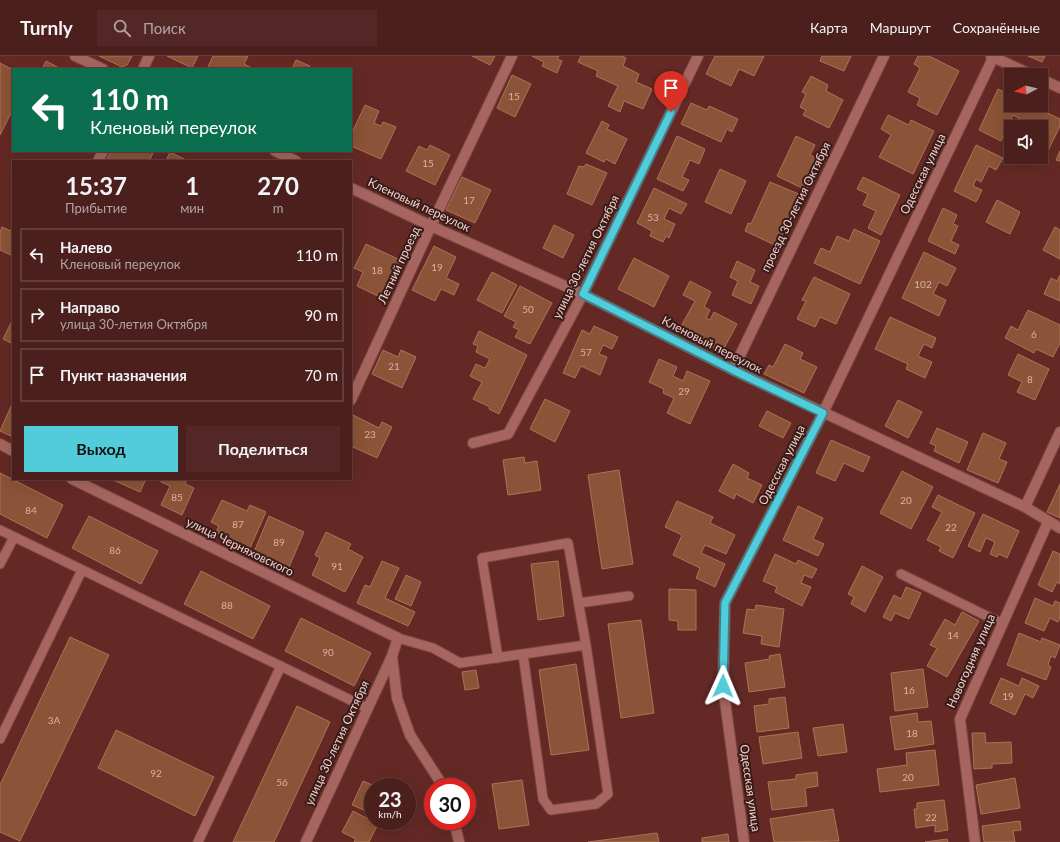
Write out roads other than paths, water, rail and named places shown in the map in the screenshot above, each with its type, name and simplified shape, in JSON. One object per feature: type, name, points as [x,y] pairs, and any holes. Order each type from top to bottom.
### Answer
[{"type":"street","points":[[74,56],[101,68]]},
{"type":"street","points":[[143,68],[149,56]]},
{"type":"street","name":"Летний проезд","points":[[352,398],[431,226],[512,56]]},
{"type":"street","name":"улица 30-летия Октября","points":[[473,443],[508,434],[583,294],[698,56]]},
{"type":"street","name":"проезд 30-летия Октября","points":[[733,370],[884,56]]},
{"type":"street","points":[[993,56],[1018,68]]},
{"type":"street","name":"Одесская улица","points":[[744,842],[723,686],[725,603],[823,413],[993,56]]},
{"type":"street","points":[[1048,82],[1060,88]]},
{"type":"street","points":[[277,152],[294,160]]},
{"type":"street","name":"Кленовый переулок","points":[[352,188],[431,226],[583,294],[733,370],[1025,508],[1060,528]]},
{"type":"street","points":[[1025,508],[1060,432]]},
{"type":"street","points":[[0,444],[12,450]]},
{"type":"street","name":"улица Черняховского","points":[[74,480],[398,638]]},
{"type":"street","name":"Новогодняя улица","points":[[975,842],[960,719],[1001,623],[1048,522]]},
{"type":"street","name":"улица 30-летия Октября","points":[[306,842],[392,656],[398,638]]},
{"type":"street","name":"улица 30-летия Октября","points":[[392,656],[397,698],[410,735],[438,778]]},
{"type":"street","points":[[456,830],[459,842]]},
{"type":"lane","points":[[0,530],[367,708]]},
{"type":"lane","points":[[0,564],[14,537]]},
{"type":"lane","points":[[498,658],[482,558],[568,543],[586,645],[608,794],[596,804],[551,810],[542,799],[524,654]]},
{"type":"lane","points":[[0,739],[82,570]]},
{"type":"lane","points":[[901,574],[1001,623]]},
{"type":"lane","points":[[579,604],[629,596]]},
{"type":"lane","points":[[398,638],[433,648],[460,663],[586,645]]},
{"type":"lane","points":[[198,842],[281,666]]}]
